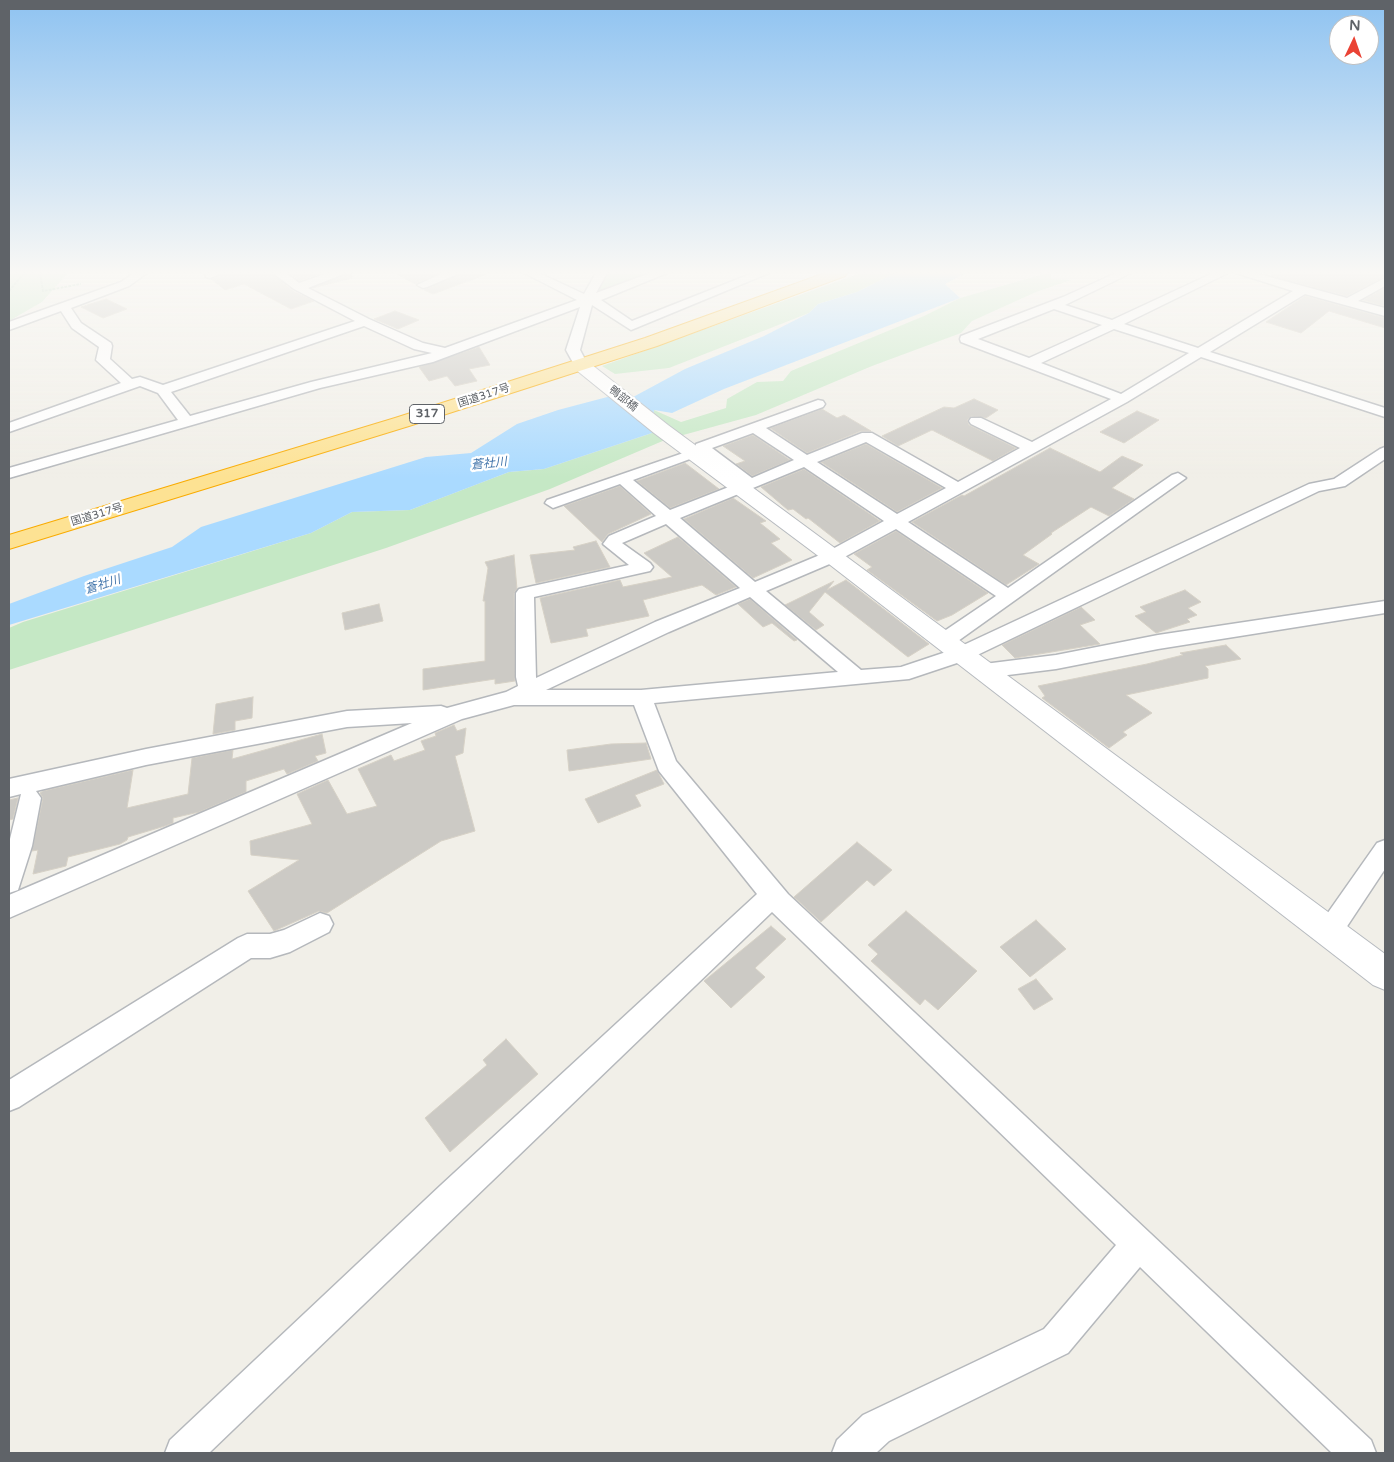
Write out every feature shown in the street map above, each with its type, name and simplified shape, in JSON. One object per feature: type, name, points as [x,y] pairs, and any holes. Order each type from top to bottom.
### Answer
[{"type":"highway","name":"国道317号","points":[[9,542],[583,367],[653,341]]},
{"type":"street","points":[[99,341],[106,346],[102,360],[131,385]]},
{"type":"street","points":[[163,390],[308,341]]},
{"type":"street","points":[[408,341],[444,352]]},
{"type":"street","points":[[9,473],[316,385],[428,359],[474,341]]},
{"type":"street","points":[[576,341],[573,350],[583,367]]},
{"type":"street","points":[[974,341],[1122,399]]},
{"type":"street","points":[[1030,363],[1077,341]]},
{"type":"street","points":[[1166,341],[1385,414]]},
{"type":"street","points":[[9,907],[456,713],[521,694],[662,627],[833,556],[1122,399],[1220,341]]},
{"type":"street","name":"鴨部橋","points":[[583,367],[661,430],[745,486],[964,656],[1385,974]]},
{"type":"street","points":[[9,428],[140,382],[163,390],[187,422]]},
{"type":"street","points":[[745,486],[701,447],[818,404]]},
{"type":"street","points":[[976,421],[1032,448]]},
{"type":"street","points":[[754,427],[1008,596]]},
{"type":"street","points":[[521,694],[526,677],[525,593],[644,567],[612,544],[615,540],[867,436],[957,488]]},
{"type":"street","points":[[521,694],[641,697],[902,674],[964,656],[1315,487],[1339,483],[1385,452]]},
{"type":"street","points":[[553,503],[693,453]]},
{"type":"street","points":[[622,478],[857,678]]},
{"type":"street","points":[[964,656],[1008,596],[1178,478]]},
{"type":"street","points":[[964,656],[1056,662],[1158,642],[1385,607]]},
{"type":"street","points":[[641,697],[667,765],[773,895],[1358,1453]]},
{"type":"street","points":[[9,788],[146,757],[346,719],[456,713]]},
{"type":"street","points":[[9,882],[20,846],[30,798]]},
{"type":"street","points":[[1329,932],[1385,850]]},
{"type":"street","points":[[183,1453],[452,1196],[773,895]]},
{"type":"street","points":[[9,1097],[246,946],[270,946],[290,940],[320,924]]},
{"type":"street","points":[[850,1453],[876,1428],[1056,1341],[1138,1244]]},
{"type":"green space","points":[[671,341],[737,341],[669,368],[615,374],[602,366]]},
{"type":"green space","points":[[863,341],[939,341],[872,366],[756,415],[665,440],[550,489],[386,548],[9,670],[9,628],[23,622],[311,533],[352,512],[410,510],[509,472],[544,469],[652,433],[654,410],[681,422],[726,408],[727,399],[757,382],[783,381],[791,371]]},
{"type":"water","name":"蒼社川","points":[[751,341],[848,341],[724,389],[672,413],[654,410],[652,433],[544,469],[509,472],[410,510],[352,512],[311,533],[9,625],[9,604],[84,576],[172,547],[201,527],[426,457],[471,453],[517,424],[558,410],[611,396],[622,403],[685,369]]},
{"type":"building","points":[[479,347],[490,365],[469,369],[477,381],[455,386],[447,376],[429,381],[419,367]]},
{"type":"building","points":[[974,399],[998,410],[986,418],[971,416],[967,420],[969,425],[1016,448],[993,461],[932,430],[898,446],[882,436],[944,407],[954,408]]},
{"type":"building","points":[[822,409],[837,418],[844,415],[871,431],[861,431],[807,453],[770,428]]},
{"type":"building","points":[[1137,411],[1159,420],[1124,443],[1100,432]]},
{"type":"building","points":[[753,435],[790,460],[752,476],[736,464],[745,461],[723,446]]},
{"type":"building","points":[[866,444],[942,488],[897,512],[821,462]]},
{"type":"building","points":[[1050,448],[1100,472],[1122,456],[1143,465],[1112,488],[1134,499],[1109,516],[1091,507],[1051,533],[1023,555],[1039,564],[1006,585],[912,522],[962,495],[964,496]]},
{"type":"building","points":[[685,463],[719,489],[670,508],[637,481]]},
{"type":"building","points":[[804,469],[880,521],[840,543],[808,518],[806,519],[793,509],[788,510],[761,487]]},
{"type":"building","points":[[620,486],[651,514],[608,534],[602,542],[564,506]]},
{"type":"building","points":[[733,498],[766,521],[760,523],[780,539],[771,543],[792,560],[753,578],[684,519]]},
{"type":"building","points":[[896,531],[988,593],[952,615],[937,621],[867,570],[872,567],[854,554]]},
{"type":"building","points":[[678,537],[736,587],[716,595],[702,585],[643,600],[649,616],[586,629],[588,636],[551,643],[540,598],[620,580],[623,587],[672,577],[644,553]]},
{"type":"building","points":[[596,541],[610,567],[536,583],[530,555],[575,550],[573,547]]},
{"type":"building","points":[[514,555],[517,589],[514,593],[515,681],[495,684],[495,679],[423,690],[423,669],[485,661],[485,601],[483,601],[488,568],[485,562]]},
{"type":"building","points":[[846,580],[929,644],[908,657],[825,592],[809,612],[824,625],[816,630],[785,605],[834,581],[827,590]]},
{"type":"building","points":[[1185,590],[1201,602],[1188,608],[1197,615],[1187,619],[1190,622],[1156,633],[1135,616],[1146,612],[1140,607]]},
{"type":"building","points":[[750,599],[797,640],[794,641],[772,623],[763,627],[738,604]]},
{"type":"building","points":[[379,604],[383,621],[345,630],[342,613]]},
{"type":"building","points":[[1081,607],[1095,620],[1080,625],[1100,644],[1015,658],[1002,645]]},
{"type":"building","points":[[1226,645],[1241,659],[1205,666],[1208,669],[1208,678],[1126,695],[1152,713],[1123,732],[1127,735],[1109,748],[1042,698],[1045,696],[1038,686],[1183,655],[1180,653]]},
{"type":"building","points":[[253,697],[252,718],[235,721],[235,730],[213,734],[216,704]]},
{"type":"building","points":[[454,725],[457,731],[466,728],[463,753],[455,756],[475,831],[441,841],[327,913],[319,911],[274,931],[248,891],[299,860],[251,855],[250,841],[312,824],[297,794],[328,780],[347,814],[377,806],[358,769],[391,755],[394,761],[425,750],[421,741],[436,736],[435,733]]},
{"type":"building","points":[[322,734],[326,753],[315,756],[318,761],[287,774],[284,769],[246,781],[246,792],[199,812],[173,818],[173,823],[128,837],[127,840],[120,844],[68,857],[66,866],[33,874],[38,850],[32,851],[43,798],[40,793],[43,791],[133,770],[127,808],[188,794],[192,758],[233,750],[232,759]]},
{"type":"building","points":[[646,743],[651,759],[569,771],[567,750],[611,744]]},
{"type":"building","points":[[657,770],[664,784],[635,795],[641,806],[598,823],[585,799]]},
{"type":"building","points":[[18,798],[13,819],[9,820],[9,800]]},
{"type":"building","points":[[857,842],[892,870],[874,886],[867,880],[821,922],[794,897]]},
{"type":"building","points":[[906,911],[977,971],[938,1010],[925,999],[920,1005],[871,961],[878,954],[868,945]]},
{"type":"building","points":[[1036,920],[1066,949],[1030,977],[1000,947]]},
{"type":"building","points":[[771,926],[786,939],[755,968],[765,977],[731,1008],[704,981]]},
{"type":"building","points":[[1036,979],[1053,999],[1034,1010],[1018,989]]},
{"type":"building","points":[[506,1039],[538,1074],[450,1152],[425,1118],[487,1065],[483,1060]]}]
